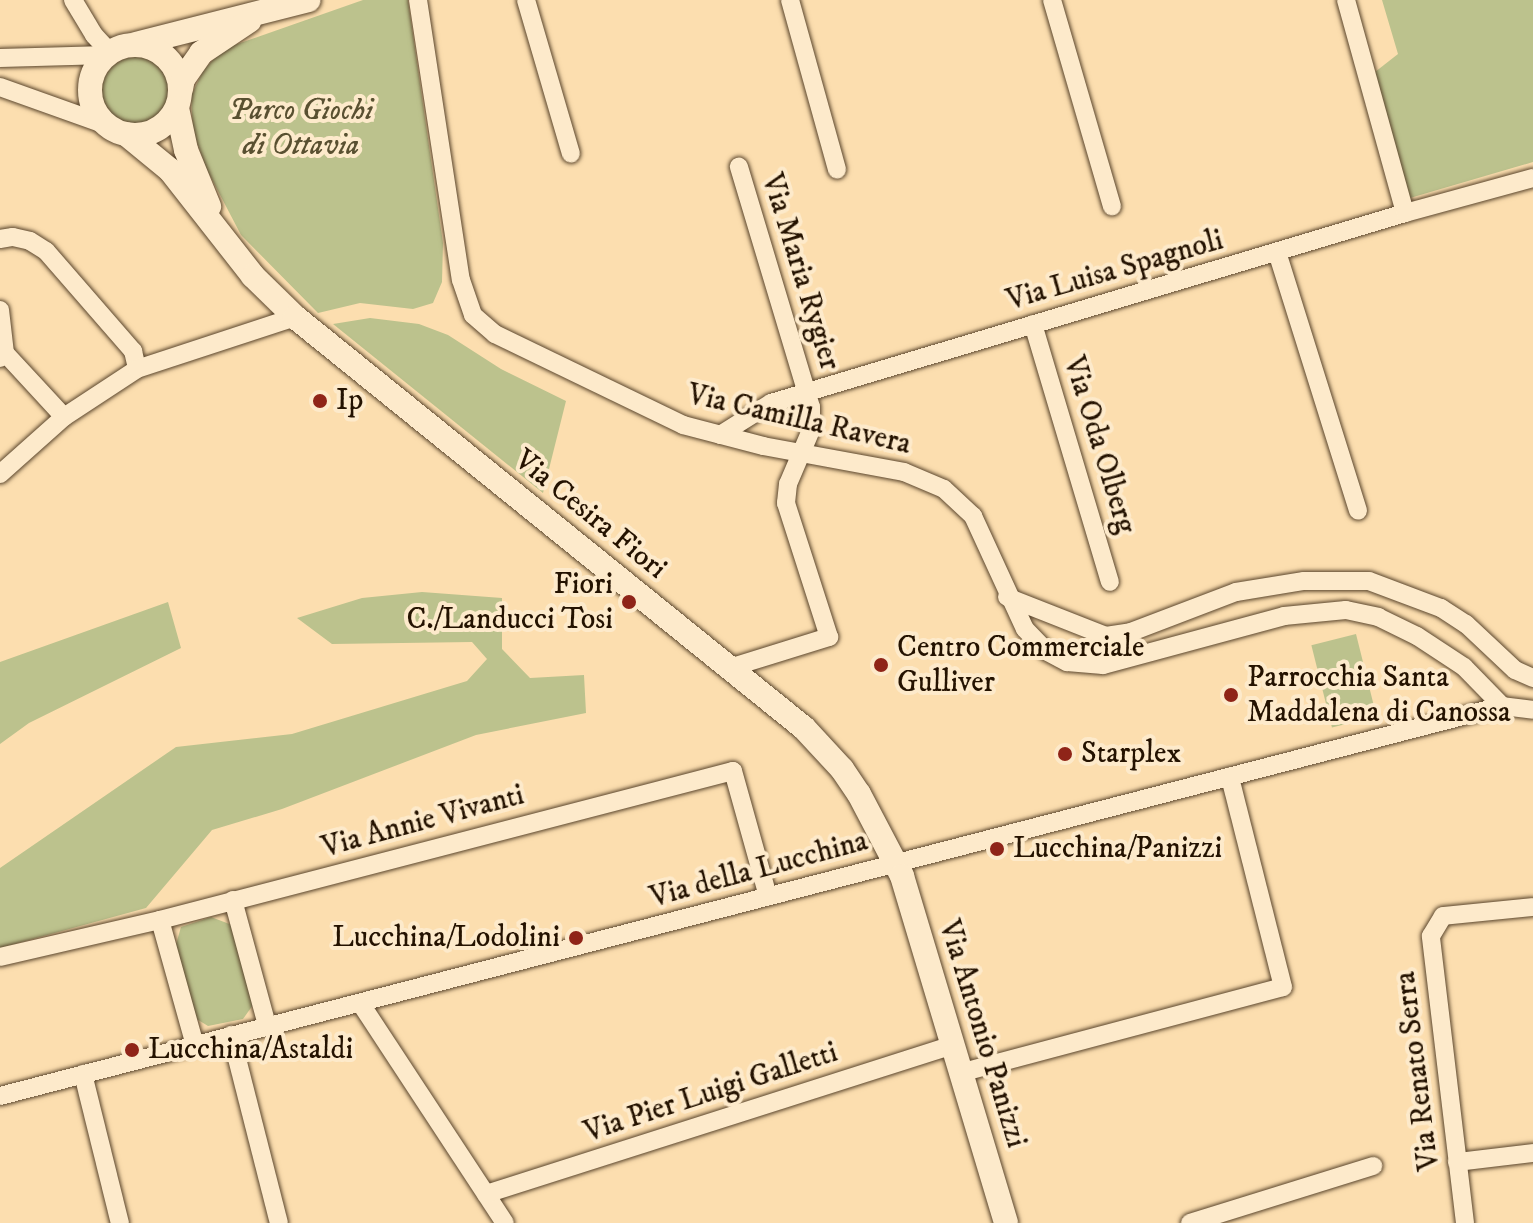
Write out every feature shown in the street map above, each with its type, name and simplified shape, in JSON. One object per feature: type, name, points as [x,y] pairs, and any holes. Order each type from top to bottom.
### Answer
[{"type":"street","points":[[73,0],[109,53]]},
{"type":"street","points":[[0,58],[109,53],[207,24],[258,15],[308,0]]},
{"type":"street","name":"Via Camilla Ravera","points":[[418,0],[463,290],[473,315],[495,334],[645,408],[720,435],[904,472],[953,495],[976,522],[1007,597],[1025,629],[1046,651],[1067,662],[1092,667],[1284,616],[1331,610],[1378,617],[1440,650],[1475,677],[1502,706]]},
{"type":"street","points":[[526,0],[571,154]]},
{"type":"street","points":[[790,0],[837,170]]},
{"type":"street","points":[[1052,0],[1112,206]]},
{"type":"street","points":[[1346,0],[1405,213]]},
{"type":"street","points":[[0,87],[116,130],[157,130],[179,98],[183,79],[201,53],[258,15]]},
{"type":"street","points":[[134,44],[148,46],[164,55],[176,69],[179,98]]},
{"type":"street","points":[[109,53],[93,74],[90,92],[93,107],[116,130]]},
{"type":"street","name":"Via Cesira Fiori","points":[[179,98],[186,150],[221,234]]},
{"type":"street","name":"Via Cesira Fiori","points":[[116,130],[170,170],[253,276],[295,317],[804,728],[832,757],[859,794],[896,864]]},
{"type":"street","name":"Via Maria Rygier","points":[[729,668],[829,637],[786,503],[788,484],[812,424],[808,392],[739,167]]},
{"type":"street","name":"Via Luisa Spagnoli","points":[[720,435],[760,408],[808,392],[1405,213],[1533,178]]},
{"type":"street","points":[[0,239],[13,237],[30,241],[46,251],[133,351],[137,369]]},
{"type":"street","points":[[1277,252],[1358,511]]},
{"type":"street","points":[[0,310],[2,356],[64,417]]},
{"type":"street","points":[[0,474],[64,417],[137,369],[295,317]]},
{"type":"street","name":"Via Oda Olberg","points":[[1033,324],[1110,582]]},
{"type":"street","points":[[1007,597],[1106,636],[1125,634],[1236,592],[1270,585],[1350,579],[1392,587],[1454,616],[1515,670],[1533,678]]},
{"type":"street","points":[[1378,617],[1392,587]]},
{"type":"street","name":"Via della Lucchina","points":[[0,1096],[1502,706],[1533,710]]},
{"type":"street","name":"Via Annie Vivanti","points":[[0,957],[160,920],[733,771],[768,896]]},
{"type":"street","points":[[960,1073],[1283,987],[1230,777]]},
{"type":"street","name":"Via Antonio Panizzi","points":[[896,864],[1005,1223]]},
{"type":"street","points":[[233,900],[267,1025]]},
{"type":"street","name":"Via Renato Serra","points":[[1465,1223],[1431,942],[1433,929],[1443,916],[1533,907]]},
{"type":"street","points":[[160,920],[195,1045]]},
{"type":"street","points":[[361,1004],[505,1223]]},
{"type":"street","points":[[231,1035],[279,1223]]},
{"type":"street","name":"Via Pier Luigi Galletti","points":[[486,1194],[952,1045]]},
{"type":"street","points":[[83,1074],[120,1223]]},
{"type":"street","points":[[1457,1162],[1533,1153]]},
{"type":"street","points":[[1190,1223],[1373,1166]]},
{"type":"green space","name":"Parco Giochi di Ottavia","points":[[363,0],[408,0],[443,243],[442,282],[433,303],[413,309],[360,303],[318,313],[241,235],[206,168],[193,131],[191,96],[203,71],[223,49]]},
{"type":"green space","points":[[1382,0],[1533,0],[1533,162],[1410,198],[1375,72],[1398,54]]},
{"type":"green space","points":[[129,57],[143,57],[155,62],[165,72],[170,91],[165,110],[155,120],[143,125],[129,125],[117,120],[107,110],[102,98],[102,84],[107,72],[117,62]]},
{"type":"green space","points":[[370,318],[419,324],[448,335],[501,369],[566,401],[543,493],[333,324]]},
{"type":"green space","points":[[422,592],[502,598],[502,649],[530,678],[584,675],[586,713],[476,735],[282,809],[212,830],[146,908],[0,948],[0,868],[176,747],[292,734],[467,681],[487,659],[472,642],[332,644],[297,618],[362,598]]},
{"type":"green space","points":[[168,602],[181,648],[29,723],[0,744],[0,662]]},
{"type":"green space","points":[[1356,634],[1377,716],[1332,728],[1311,645]]},
{"type":"green space","points":[[211,917],[232,925],[253,1005],[243,1019],[208,1026],[195,1018],[175,948],[181,927]]},
{"type":"place","name":"Ip","points":[[320,401]]},
{"type":"place","name":"Fiori C./Landucci Tosi","points":[[629,602]]},
{"type":"place","name":"Centro Commerciale Gulliver","points":[[881,665]]},
{"type":"place","name":"Parrocchia Santa Maddalena di Canossa","points":[[1231,695]]},
{"type":"place","name":"Starplex","points":[[1065,754]]},
{"type":"place","name":"Lucchina/Panizzi","points":[[997,849]]},
{"type":"place","name":"Lucchina/Lodolini","points":[[576,938]]},
{"type":"place","name":"Lucchina/Astaldi","points":[[132,1050]]}]
